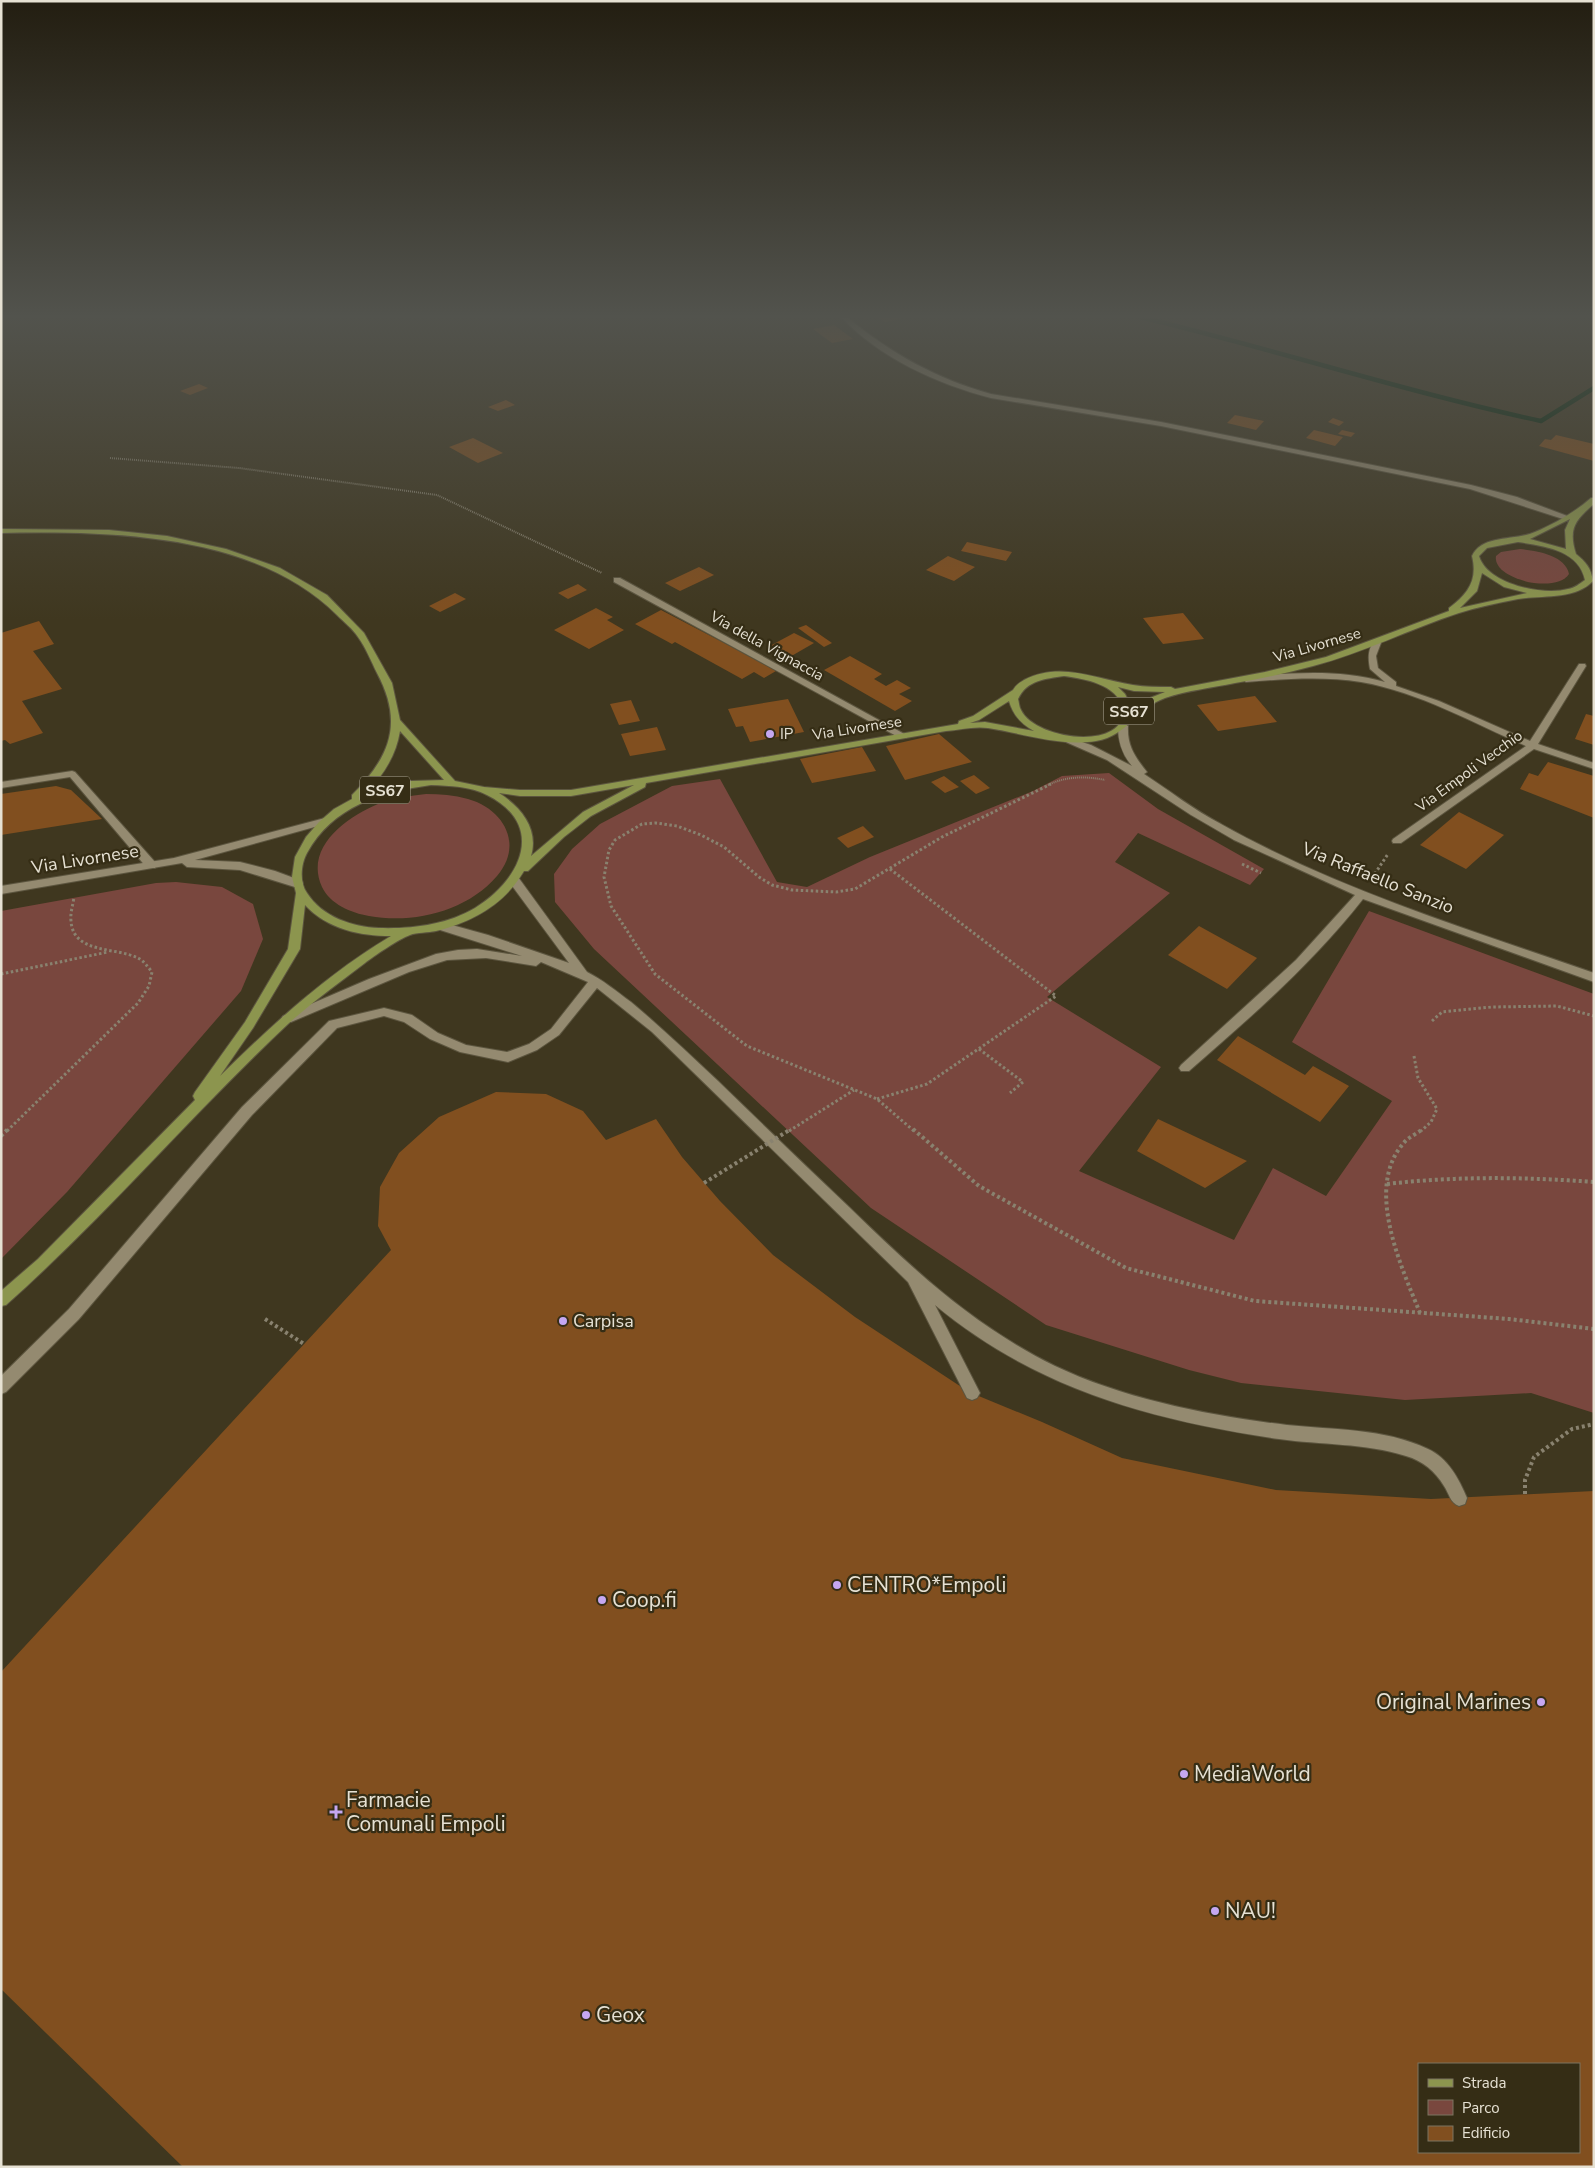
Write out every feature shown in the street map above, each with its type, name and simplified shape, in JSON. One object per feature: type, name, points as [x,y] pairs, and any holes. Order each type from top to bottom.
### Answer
[{"type":"main road","points":[[1572,556],[1568,544],[1569,525],[1579,512],[1594,500]]},
{"type":"main road","points":[[1518,540],[1546,532],[1566,517],[1579,512]]},
{"type":"main road","name":"SS67","points":[[1,531],[85,530],[174,539],[225,551],[269,567],[290,577],[333,603],[365,638],[383,671],[397,722],[392,749],[383,768],[374,780],[349,804]]},
{"type":"main road","name":"Via Livornese","points":[[1444,615],[1463,602],[1474,591],[1478,580],[1476,555],[1480,549],[1489,543],[1518,540],[1546,545],[1572,556],[1583,564],[1589,572],[1590,581],[1584,587],[1572,592]]},
{"type":"main road","name":"Via Livornese","points":[[1478,564],[1485,572],[1496,579],[1519,588],[1545,593]]},
{"type":"main road","name":"Via Livornese","points":[[946,728],[976,718],[1016,692],[1023,684],[1048,674],[1064,673],[1134,688],[1164,690],[1194,688],[1246,679],[1329,659],[1377,643],[1444,615],[1501,599],[1545,593],[1586,593]]},
{"type":"main road","name":"Via Livornese","points":[[1096,679],[1112,687],[1123,697],[1129,708],[1126,722]]},
{"type":"main road","name":"Via Livornese","points":[[655,778],[587,814],[560,835],[500,895],[474,912],[441,926],[405,932],[370,932],[340,925],[316,912],[300,889],[297,863],[307,841],[325,821],[349,804],[389,789],[410,784],[452,783],[520,793],[571,793],[655,778],[903,736],[946,728],[985,726],[1061,738],[1082,740],[1099,738],[1113,733],[1146,703],[1194,688]]},
{"type":"main road","name":"Via Livornese","points":[[1016,692],[1013,702],[1016,713],[1025,723],[1040,732],[1061,738]]},
{"type":"main road","name":"SS67","points":[[397,722],[452,783]]},
{"type":"main road","name":"Via Livornese","points":[[471,786],[489,792],[504,800],[516,810],[524,823],[528,836],[528,851],[524,866],[516,877]]},
{"type":"main road","points":[[182,1121],[249,1025],[294,950],[300,889]]},
{"type":"main road","points":[[1,1300],[43,1263],[182,1121],[285,1020],[363,958],[405,932]]},
{"type":"street","points":[[1126,418],[1434,479],[1514,499],[1566,517]]},
{"type":"street","name":"Via della Vignaccia","points":[[617,580],[903,736]]},
{"type":"street","points":[[1377,643],[1372,656],[1374,669],[1405,692]]},
{"type":"street","name":"Via Empoli Vecchio","points":[[1397,841],[1532,746],[1582,666]]},
{"type":"street","points":[[1246,679],[1296,676],[1344,677],[1377,683],[1405,692],[1532,746],[1594,766]]},
{"type":"street","name":"Via Raffaello Sanzio","points":[[1126,722],[1124,746],[1135,766],[1159,790]]},
{"type":"street","name":"Via Raffaello Sanzio","points":[[1061,738],[1096,749],[1121,763],[1207,822],[1362,894],[1594,978]]},
{"type":"street","points":[[1,785],[72,774],[151,865]]},
{"type":"street","name":"Via Livornese","points":[[1,890],[174,862],[325,821]]},
{"type":"street","name":"Via Livornese","points":[[174,862],[240,866],[271,874],[300,889]]},
{"type":"street","points":[[516,877],[584,975]]},
{"type":"street","points":[[1185,1068],[1279,986],[1362,894]]},
{"type":"street","points":[[441,926],[484,938],[567,967],[596,982],[656,1029],[913,1278],[956,1315],[985,1336],[1082,1386],[1166,1411],[1282,1432],[1401,1446],[1423,1455],[1437,1464],[1448,1475],[1459,1498]]},
{"type":"street","points":[[285,1020],[334,997],[414,965],[455,954],[494,955],[567,967]]},
{"type":"street","points":[[1,1387],[74,1314],[247,1111],[333,1024],[384,1012],[408,1018],[434,1036],[464,1049],[508,1057],[534,1047],[555,1032],[596,982]]},
{"type":"street","points":[[913,1278],[972,1393]]},
{"type":"path","points":[[110,458],[239,468],[437,495],[617,580]]},
{"type":"path","points":[[1106,780],[1086,776],[1061,779],[942,837],[855,889],[814,892],[792,890],[772,885],[724,847],[701,835],[677,826],[656,823],[642,824],[615,840],[606,861],[604,877],[611,906],[655,974],[747,1046],[877,1099],[979,1186],[1126,1268],[1255,1301],[1509,1319],[1594,1329]]},
{"type":"path","points":[[1362,894],[1397,841]]},
{"type":"path","points":[[1240,863],[1267,875]]},
{"type":"path","points":[[877,1099],[927,1084],[1056,996],[890,869]]},
{"type":"path","points":[[1,1136],[138,1003],[149,986],[152,972],[144,962],[134,956],[91,947],[76,936],[70,924],[73,895],[83,893]]},
{"type":"path","points":[[1,974],[110,952]]},
{"type":"path","points":[[1432,1021],[1442,1012],[1492,1007],[1557,1006],[1594,1016]]},
{"type":"path","points":[[979,1049],[1023,1082],[1010,1093]]},
{"type":"path","points":[[1414,1056],[1413,1070],[1418,1082],[1437,1108],[1430,1124],[1406,1140],[1398,1150],[1389,1166],[1387,1184],[1388,1207],[1394,1245],[1402,1270],[1420,1312]]},
{"type":"path","points":[[704,1183],[854,1090]]},
{"type":"path","points":[[1387,1184],[1430,1178],[1528,1177],[1594,1182]]},
{"type":"path","points":[[265,1319],[304,1344]]},
{"type":"path","points":[[1525,1494],[1526,1480],[1534,1457],[1572,1429],[1594,1424]]},
{"type":"green space","points":[[1520,549],[1556,558],[1562,562],[1569,574],[1562,580],[1552,583],[1526,582],[1514,578],[1504,572],[1497,564],[1496,556],[1501,552]]},
{"type":"green space","points":[[1109,773],[1158,809],[1264,869],[1250,885],[1138,833],[1115,862],[1170,893],[1047,997],[1161,1067],[1079,1171],[1234,1240],[1273,1168],[1326,1196],[1392,1101],[1292,1042],[1369,911],[1594,994],[1594,1413],[1531,1393],[1405,1400],[1241,1383],[1189,1370],[1046,1325],[871,1208],[594,949],[555,902],[554,874],[572,849],[600,824],[672,786],[720,779],[777,882],[807,887],[870,857],[1033,791],[1062,776]]},
{"type":"green space","points":[[426,794],[468,799],[492,811],[500,820],[506,830],[509,852],[505,864],[497,876],[470,899],[438,913],[421,916],[386,918],[369,916],[348,910],[330,898],[322,887],[318,873],[319,859],[323,847],[331,836],[353,817],[378,804]]},
{"type":"green space","points":[[176,882],[222,887],[253,904],[263,939],[241,991],[67,1192],[1,1259],[1,911],[156,883]]},
{"type":"building","points":[[1232,418],[1250,418],[1264,421],[1256,430],[1227,423]]},
{"type":"building","points":[[1333,418],[1344,422],[1339,426],[1328,422]]},
{"type":"building","points":[[1314,430],[1343,437],[1335,446],[1306,438]]},
{"type":"building","points":[[1342,430],[1355,433],[1351,437],[1338,434]]},
{"type":"building","points":[[1556,435],[1594,444],[1594,461],[1539,446],[1545,439],[1551,440]]},
{"type":"building","points":[[473,438],[503,453],[478,463],[449,447]]},
{"type":"building","points":[[967,542],[1012,552],[1006,561],[961,551]]},
{"type":"building","points":[[948,556],[975,567],[954,581],[926,570]]},
{"type":"building","points":[[699,567],[714,575],[680,591],[665,583]]},
{"type":"building","points":[[578,584],[587,590],[568,599],[558,593]]},
{"type":"building","points":[[455,593],[466,599],[440,612],[429,606]]},
{"type":"building","points":[[596,608],[613,617],[607,620],[624,630],[589,649],[554,630]]},
{"type":"building","points":[[661,610],[776,671],[764,678],[754,672],[742,679],[675,642],[672,644],[635,624]]},
{"type":"building","points":[[1183,613],[1204,639],[1163,644],[1143,618]]},
{"type":"building","points":[[39,621],[54,644],[33,651],[62,689],[22,701],[43,733],[10,744],[5,740],[1,741],[1,633]]},
{"type":"building","points":[[806,625],[832,643],[824,647],[798,628]]},
{"type":"building","points":[[794,633],[814,643],[788,658],[768,647]]},
{"type":"building","points":[[850,656],[882,674],[874,679],[886,686],[897,680],[911,688],[899,694],[912,701],[895,711],[824,670]]},
{"type":"building","points":[[1255,696],[1277,722],[1218,731],[1197,705]]},
{"type":"building","points":[[788,699],[804,732],[750,742],[743,726],[736,727],[728,709]]},
{"type":"building","points":[[631,700],[640,721],[619,725],[610,704]]},
{"type":"building","points":[[1586,714],[1594,716],[1594,745],[1575,739]]},
{"type":"building","points":[[657,727],[666,750],[630,756],[621,734]]},
{"type":"building","points":[[939,734],[972,762],[905,780],[886,746]]},
{"type":"building","points":[[862,747],[876,771],[812,783],[800,759]]},
{"type":"building","points":[[1548,762],[1594,776],[1594,818],[1520,789],[1529,773],[1538,776]]},
{"type":"building","points":[[974,775],[990,788],[976,794],[960,781]]},
{"type":"building","points":[[944,776],[959,787],[945,793],[931,782]]},
{"type":"building","points":[[56,786],[71,790],[102,819],[1,835],[1,794]]},
{"type":"building","points":[[1459,812],[1504,835],[1466,869],[1420,845]]},
{"type":"building","points":[[863,826],[874,837],[848,848],[837,838]]},
{"type":"building","points":[[1199,926],[1257,958],[1227,989],[1168,955]]},
{"type":"building","points":[[1238,1036],[1305,1075],[1313,1066],[1349,1086],[1320,1122],[1217,1060]]},
{"type":"building","name":"CENTRO*Empoli","points":[[496,1092],[546,1094],[583,1111],[606,1140],[656,1119],[682,1157],[720,1201],[773,1255],[855,1317],[969,1392],[1122,1458],[1276,1490],[1431,1499],[1594,1491],[1594,2167],[183,2167],[1,1989],[1,1672],[391,1250],[378,1226],[380,1187],[399,1153],[439,1117]]},
{"type":"building","points":[[1158,1119],[1247,1161],[1205,1188],[1137,1151]]},
{"type":"waterway","points":[[1528,418],[1541,421],[1546,418]]},
{"type":"place","name":"IP","points":[[770,734]]},
{"type":"place","name":"Carpisa","points":[[563,1321]]},
{"type":"place","name":"CENTRO*Empoli","points":[[837,1585]]},
{"type":"place","name":"Coop.fi","points":[[602,1600]]},
{"type":"place","name":"Original Marines","points":[[1541,1702]]},
{"type":"place","name":"MediaWorld","points":[[1184,1774]]},
{"type":"place","name":"Farmacie Comunali Empoli","points":[[336,1812]]},
{"type":"place","name":"NAU!","points":[[1215,1911]]},
{"type":"place","name":"Geox","points":[[586,2015]]}]
